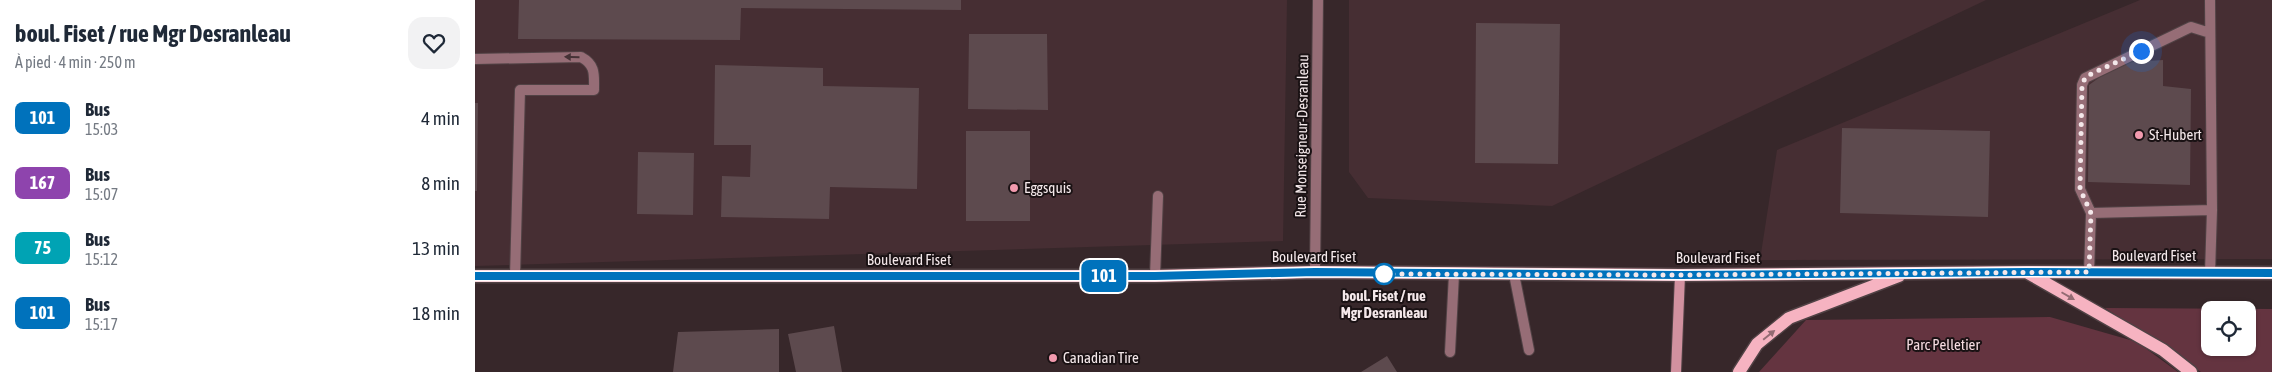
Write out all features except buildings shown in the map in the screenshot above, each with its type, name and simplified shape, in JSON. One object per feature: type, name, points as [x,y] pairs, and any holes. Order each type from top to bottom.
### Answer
[{"type":"main road","name":"Boulevard Fiset","points":[[475,276],[1155,276],[1315,272],[1680,275],[2026,272],[2272,273]]},
{"type":"main road","points":[[2026,272],[2163,350],[2191,372]]},
{"type":"main road","points":[[1739,372],[1757,344],[1789,318],[1906,273]]},
{"type":"street","name":"Rue Monseigneur-Desranleau","points":[[1315,272],[1318,0]]},
{"type":"street","points":[[2210,0],[2212,210],[2210,273]]},
{"type":"street","points":[[2089,272],[2091,213],[2080,189],[2082,85],[2085,78],[2191,27],[2210,34]]},
{"type":"street","points":[[475,59],[581,57],[589,61],[594,67],[594,90],[520,90],[515,276]]},
{"type":"street","points":[[1155,276],[1158,196]]},
{"type":"street","points":[[2091,213],[2212,210]]},
{"type":"street","points":[[1450,352],[1454,274]]},
{"type":"street","points":[[1514,274],[1529,350]]},
{"type":"street","points":[[1676,372],[1680,275]]},
{"type":"shaded area","points":[[475,0],[1287,0],[1283,241],[475,266]]},
{"type":"shaded area","points":[[1349,0],[1986,0],[1552,206],[1368,198],[1349,172]]},
{"type":"shaded area","points":[[2140,0],[2272,0],[2272,259],[1760,260],[1777,150]]},
{"type":"green space","points":[[2105,308],[2201,309],[2201,356],[2256,356],[2256,309],[2272,309],[2272,372],[2201,372]]},
{"type":"green space","name":"Parc Pelletier","points":[[2050,317],[2137,342],[2178,372],[1759,372],[1806,320]]},
{"type":"bus line","name":"101","points":[[475,276],[1155,276],[1315,272],[1353,274],[1680,275],[2026,272],[2272,273]]},
{"type":"place","name":"St-Hubert","points":[[2139,135]]},
{"type":"place","name":"Eggsquis","points":[[1014,188]]},
{"type":"place","name":"boul. Fiset / rue Mgr Desranleau","points":[[1384,274]]},
{"type":"place","name":"Canadian Tire","points":[[1053,358]]},
{"type":"route","points":[[1384,274],[1680,275],[2089,272],[2091,213],[2080,189],[2082,85],[2085,78],[2091,74],[2141,51]]}]
